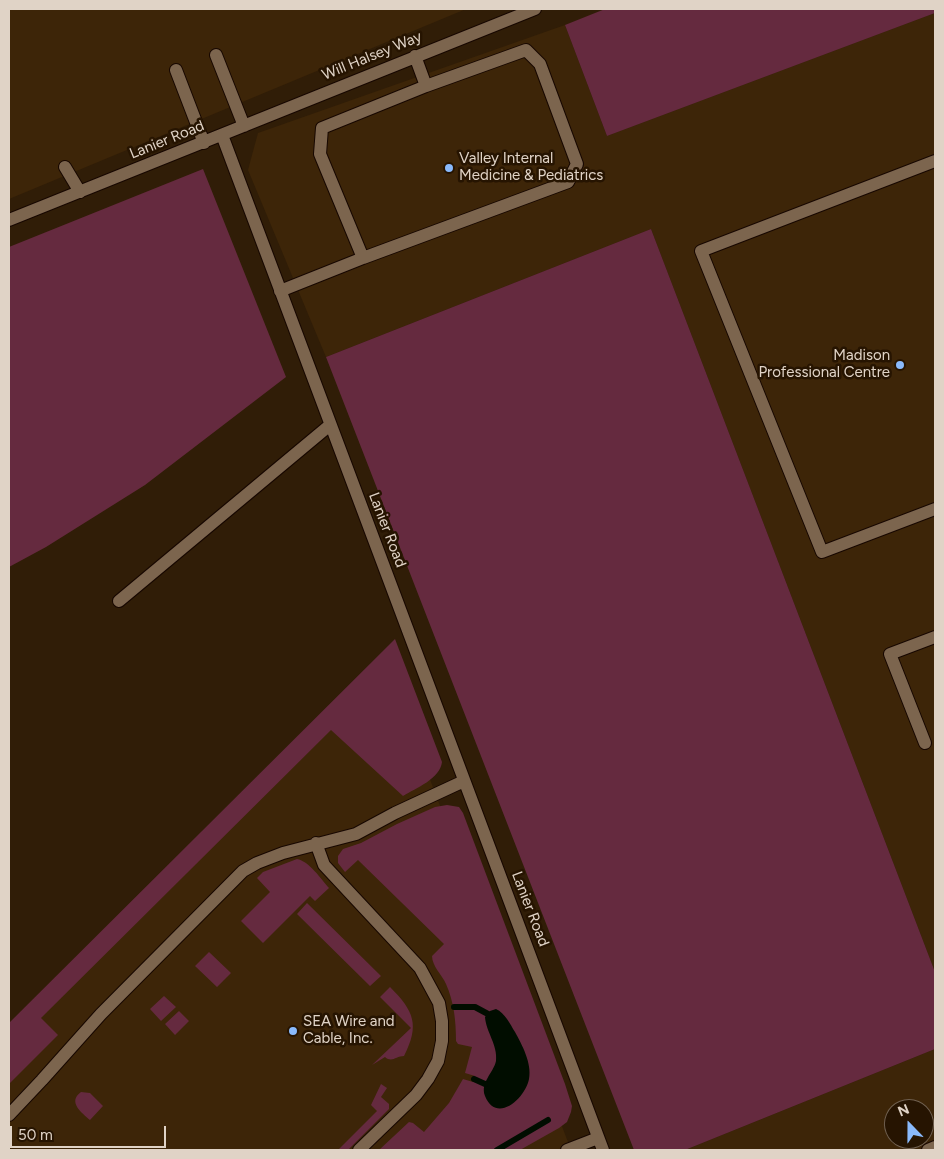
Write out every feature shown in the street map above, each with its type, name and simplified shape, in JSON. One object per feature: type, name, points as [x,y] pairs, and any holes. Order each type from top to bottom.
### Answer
[{"type":"street","name":"Will Halsey Way","points":[[222,135],[535,9]]},
{"type":"street","points":[[280,291],[568,182],[577,164],[540,64],[526,50],[426,86],[322,128],[320,154],[363,258]]},
{"type":"street","points":[[216,55],[244,126]]},
{"type":"street","points":[[415,56],[426,86]]},
{"type":"street","points":[[176,70],[204,143]]},
{"type":"street","name":"Lanier Road","points":[[9,220],[222,135],[603,1150]]},
{"type":"street","points":[[935,161],[701,252],[822,552],[935,509]]},
{"type":"street","points":[[65,167],[80,192]]},
{"type":"street","points":[[118,601],[330,425]]},
{"type":"street","points":[[925,744],[890,654],[934,640]]},
{"type":"street","points":[[9,1115],[101,1014],[235,877],[257,863],[316,843],[356,834],[395,812],[464,781]]},
{"type":"street","points":[[316,843],[324,865],[420,968],[439,1003],[442,1041],[438,1061],[416,1095],[359,1150]]},
{"type":"street","points":[[567,1150],[598,1138]]},
{"type":"street","points":[[928,1150],[935,1147]]},
{"type":"shaded area","points":[[9,9],[466,9],[9,199]]},
{"type":"shaded area","points":[[605,9],[935,9],[935,13],[607,136],[565,25]]},
{"type":"shaded area","points":[[935,13],[935,972],[651,229],[326,357],[248,170],[258,133],[565,25],[607,136]]},
{"type":"shaded area","points":[[203,169],[286,377],[145,485],[46,547],[9,567],[9,247]]},
{"type":"shaded area","points":[[651,229],[935,972],[935,1049],[685,1150],[634,1150],[326,357]]},
{"type":"shaded area","points":[[395,639],[442,762],[437,773],[427,782],[403,796],[331,730],[41,1018],[58,1035],[9,1084],[9,1023]]},
{"type":"shaded area","points":[[383,656],[571,1150],[9,1150],[9,1031]]},
{"type":"shaded area","points":[[447,805],[459,807],[463,813],[572,1106],[567,1122],[520,1150],[379,1150],[409,1122],[424,1132],[449,1103],[463,1079],[473,1082],[475,1076],[465,1073],[472,1047],[458,1044],[456,1041],[455,1019],[451,998],[446,984],[432,960],[432,956],[444,944],[358,860],[345,872],[338,863],[338,856],[343,849],[361,843],[435,807]]},
{"type":"shaded area","points":[[297,859],[306,863],[329,888],[315,901],[310,896],[263,943],[241,921],[270,892],[257,878],[263,872]]},
{"type":"shaded area","points":[[307,903],[381,976],[370,986],[297,914]]},
{"type":"shaded area","points":[[209,952],[231,973],[217,987],[195,966]]},
{"type":"shaded area","points":[[390,987],[409,1011],[413,1027],[412,1036],[404,1056],[392,1059],[385,1057],[372,1065],[411,1028],[380,997]]},
{"type":"shaded area","points":[[164,996],[176,1007],[161,1021],[150,1009]]},
{"type":"shaded area","points":[[496,1009],[505,1016],[518,1037],[526,1054],[530,1073],[523,1093],[517,1100],[503,1108],[497,1108],[490,1104],[484,1091],[485,1082],[496,1061],[494,1044],[487,1028],[485,1017],[490,1011]]},
{"type":"shaded area","points":[[179,1011],[189,1021],[175,1035],[165,1024]]},
{"type":"shaded area","points":[[935,1049],[935,1150],[685,1150]]},
{"type":"shaded area","points":[[381,1084],[387,1088],[381,1097],[389,1104],[389,1109],[348,1150],[338,1150],[377,1111],[371,1105]]},
{"type":"shaded area","points":[[81,1092],[90,1093],[103,1106],[90,1120],[77,1107],[75,1100]]},
{"type":"waterway","points":[[454,1007],[475,1007],[488,1014]]},
{"type":"waterway","points":[[474,1079],[485,1084]]},
{"type":"waterway","points":[[497,1150],[548,1120]]},
{"type":"place","name":"Valley Internal Medicine & Pediatrics","points":[[449,168]]},
{"type":"place","name":"Madison Professional Centre","points":[[900,365]]},
{"type":"place","name":"SEA Wire and Cable, Inc.","points":[[293,1031]]}]
